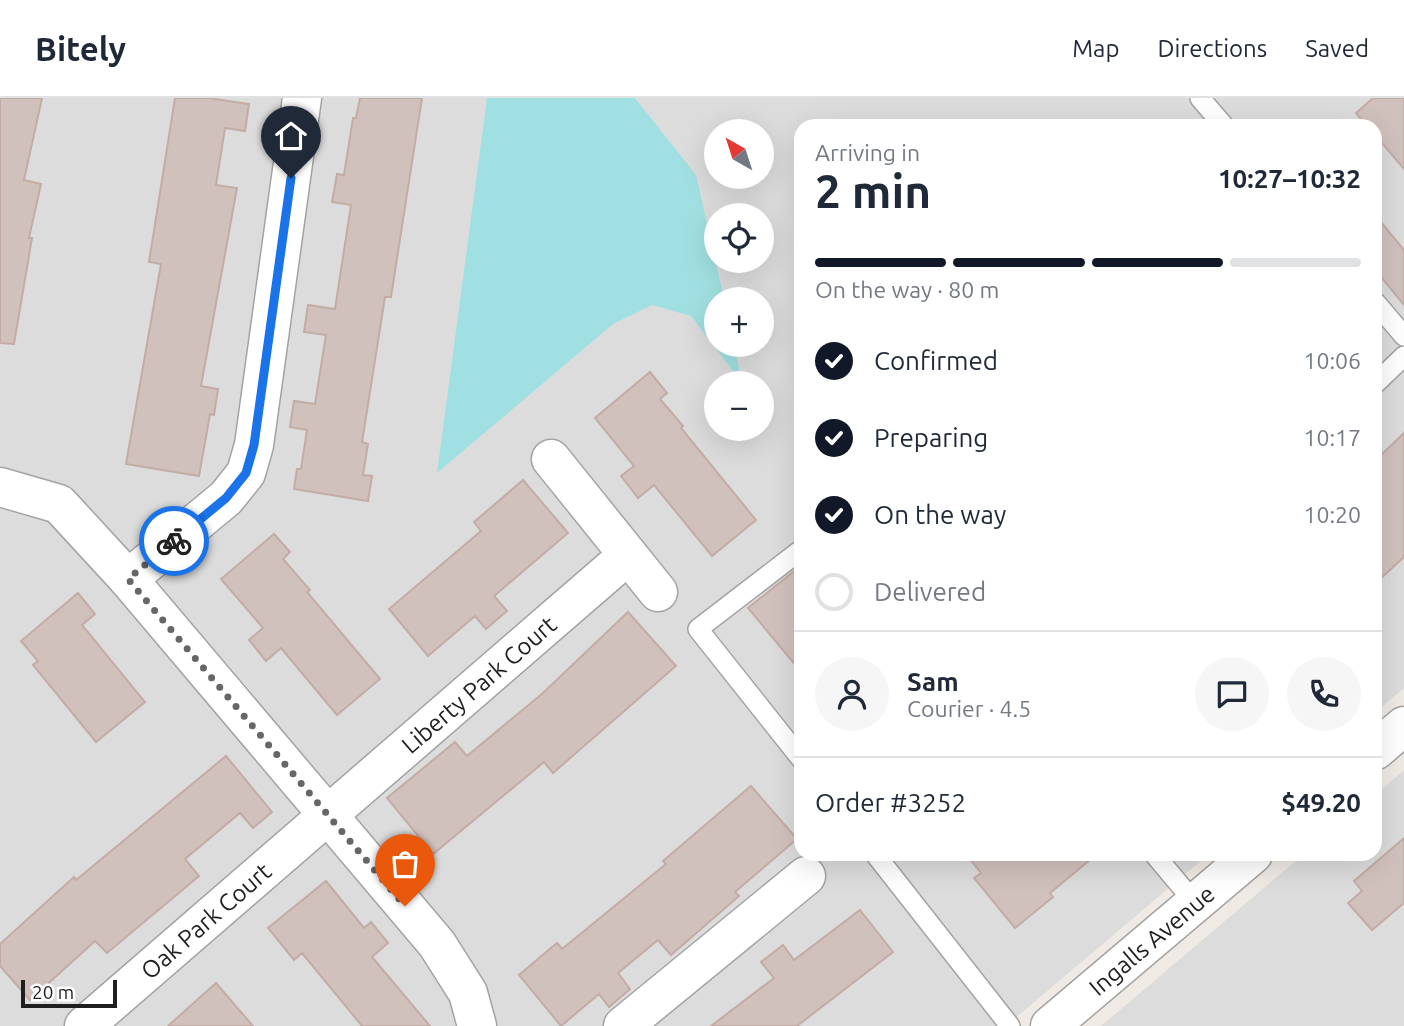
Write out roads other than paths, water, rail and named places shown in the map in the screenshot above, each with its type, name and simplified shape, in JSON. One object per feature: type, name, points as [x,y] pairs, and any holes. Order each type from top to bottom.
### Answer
[{"type":"street","points":[[128,579],[226,498],[246,473],[254,445],[302,98]]},
{"type":"street","points":[[551,459],[658,592]]},
{"type":"street","points":[[0,487],[58,504],[128,579],[437,944],[468,993],[477,1026]]},
{"type":"street","name":"Liberty Park Court","points":[[327,813],[628,555]]},
{"type":"street","points":[[1382,745],[1404,726]]},
{"type":"street","name":"Oak Park Court","points":[[84,1026],[327,813]]},
{"type":"street","name":"Ingalls Avenue","points":[[1050,1026],[1245,861]]},
{"type":"street","points":[[623,1026],[806,876]]},
{"type":"lane","points":[[1200,98],[1218,119]]},
{"type":"lane","points":[[1382,310],[1404,336]]},
{"type":"lane","points":[[1382,377],[1404,356]]},
{"type":"lane","points":[[794,555],[698,629],[794,750]]},
{"type":"lane","points":[[880,861],[1010,1026]]},
{"type":"lane","points":[[1160,861],[1195,903]]},
{"type":"water","points":[[487,98],[635,98],[696,175],[704,210],[704,273],[718,273],[721,287],[704,287],[704,333],[691,316],[652,305],[613,324],[437,473]]},
{"type":"water","points":[[722,357],[737,357],[739,371],[733,371]]}]
